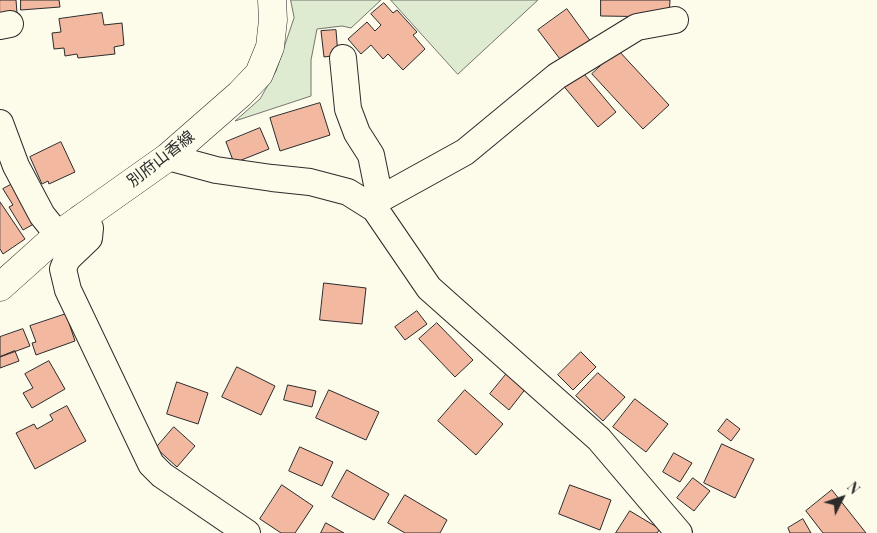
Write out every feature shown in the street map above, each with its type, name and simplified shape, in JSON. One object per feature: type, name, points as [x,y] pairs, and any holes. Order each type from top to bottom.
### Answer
[{"type":"main road","name":"別府山香線","points":[[0,287],[58,235],[168,157],[240,94],[259,74],[270,47],[269,7]]},
{"type":"street","points":[[378,204],[465,152],[557,76],[637,27],[674,20]]},
{"type":"street","points":[[343,58],[348,109],[357,133],[371,155],[378,204],[429,288],[599,439],[679,533]]},
{"type":"street","points":[[0,123],[8,169],[58,235]]},
{"type":"street","points":[[168,157],[216,170],[310,182],[348,192],[378,204]]},
{"type":"street","points":[[81,218],[90,228],[89,238],[67,259],[63,269],[68,290],[151,464],[162,475],[247,533]]},
{"type":"green space","points":[[291,0],[381,0],[351,28],[342,26],[317,29],[311,60],[311,96],[235,121],[260,99],[276,71],[294,18]]},
{"type":"green space","points":[[391,0],[538,0],[458,74]]},
{"type":"building","points":[[0,0],[16,0],[17,13],[0,13]]},
{"type":"building","points":[[21,0],[59,0],[60,7],[21,10]]},
{"type":"building","points":[[601,0],[670,0],[669,17],[601,16]]},
{"type":"building","points":[[384,3],[393,13],[397,10],[417,32],[413,35],[425,49],[403,70],[388,54],[383,59],[371,45],[361,54],[348,39],[367,22],[375,31],[381,25],[371,14]]},
{"type":"building","points":[[567,9],[594,46],[566,67],[538,30]]},
{"type":"building","points":[[102,13],[104,25],[122,23],[124,45],[114,47],[115,54],[78,58],[77,54],[65,56],[64,48],[54,49],[52,33],[61,32],[59,19]]},
{"type":"building","points":[[336,30],[338,55],[324,57],[321,31]]},
{"type":"building","points":[[618,50],[669,105],[643,129],[592,74]]},
{"type":"building","points":[[579,68],[616,112],[598,127],[561,83]]},
{"type":"building","points":[[320,103],[330,135],[280,151],[270,118]]},
{"type":"building","points":[[260,128],[269,149],[234,163],[226,142]]},
{"type":"building","points":[[61,142],[75,172],[49,184],[48,181],[42,184],[30,157]]},
{"type":"building","points":[[16,182],[39,221],[23,230],[9,207],[13,205],[3,189]]},
{"type":"building","points":[[0,202],[25,239],[3,254],[0,249]]},
{"type":"building","points":[[324,283],[366,288],[362,324],[320,320]]},
{"type":"building","points":[[417,311],[427,324],[405,340],[395,327]]},
{"type":"building","points":[[66,314],[75,341],[36,355],[32,343],[36,342],[30,326]]},
{"type":"building","points":[[437,323],[473,360],[455,377],[419,339]]},
{"type":"building","points":[[23,329],[30,346],[0,357],[0,337]]},
{"type":"building","points":[[15,351],[19,361],[0,368],[0,357]]},
{"type":"building","points":[[581,352],[596,367],[573,390],[558,375]]},
{"type":"building","points":[[49,361],[65,389],[32,408],[23,393],[33,388],[25,374]]},
{"type":"building","points":[[237,367],[275,386],[261,415],[222,397]]},
{"type":"building","points":[[508,372],[527,387],[509,410],[490,394]]},
{"type":"building","points":[[598,373],[625,397],[603,421],[576,396]]},
{"type":"building","points":[[177,382],[208,393],[198,424],[167,414]]},
{"type":"building","points":[[288,385],[316,391],[312,407],[284,400]]},
{"type":"building","points":[[329,390],[379,412],[366,440],[316,418]]},
{"type":"building","points":[[465,390],[503,424],[476,455],[438,421]]},
{"type":"building","points":[[635,399],[668,424],[646,452],[613,427]]},
{"type":"building","points":[[67,406],[86,441],[35,469],[16,433],[34,424],[37,429],[53,420],[50,415]]},
{"type":"building","points":[[727,419],[740,429],[731,441],[718,431]]},
{"type":"building","points":[[174,427],[195,446],[177,467],[156,448]]},
{"type":"building","points":[[722,444],[754,459],[735,498],[704,483]]},
{"type":"building","points":[[300,447],[333,462],[322,486],[289,471]]},
{"type":"building","points":[[674,453],[692,463],[680,482],[663,472]]},
{"type":"building","points":[[347,470],[389,494],[374,520],[332,497]]},
{"type":"building","points":[[693,478],[710,491],[694,511],[677,498]]},
{"type":"building","points":[[282,485],[313,506],[295,533],[281,533],[260,519]]},
{"type":"building","points":[[570,485],[611,500],[600,530],[559,514]]},
{"type":"building","points":[[832,490],[866,533],[823,533],[806,511]]},
{"type":"building","points":[[405,495],[447,520],[440,533],[405,533],[388,523]]},
{"type":"building","points":[[630,511],[660,529],[657,533],[616,533]]},
{"type":"building","points":[[803,519],[811,533],[790,533],[788,528]]},
{"type":"building","points":[[326,523],[344,533],[321,533]]}]
